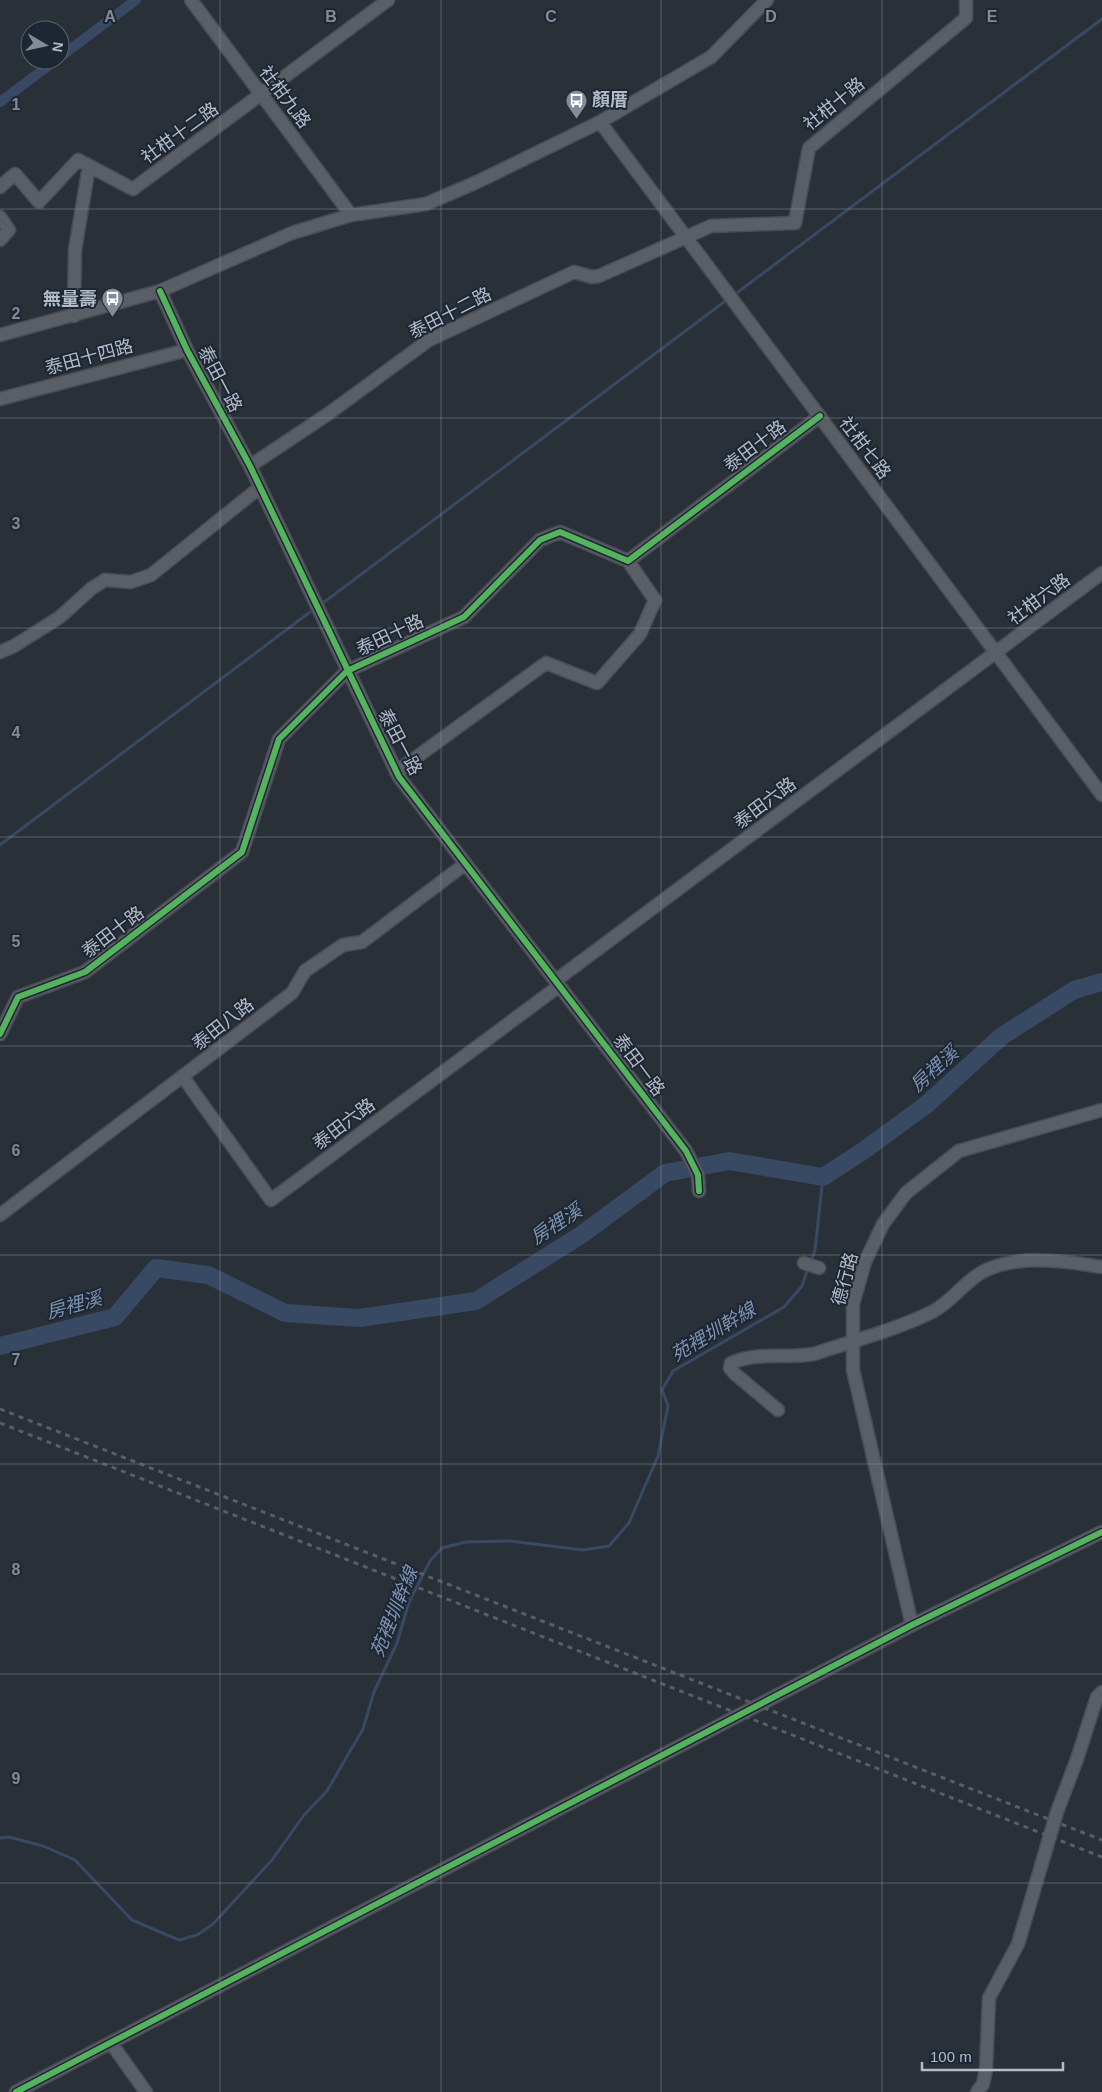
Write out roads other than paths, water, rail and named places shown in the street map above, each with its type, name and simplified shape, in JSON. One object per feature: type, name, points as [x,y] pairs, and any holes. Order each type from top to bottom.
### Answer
[{"type":"street","name":"社柑九路","points":[[191,0],[351,215]]},
{"type":"street","name":"社柑十二路","points":[[89,166],[133,189],[388,0]]},
{"type":"street","points":[[0,335],[160,291],[292,233],[351,215],[426,204],[477,182],[600,122],[711,57],[767,0]]},
{"type":"street","name":"社柑十路","points":[[687,238],[711,226],[796,222],[809,148],[966,18],[966,0]]},
{"type":"street","name":"社柑七路","points":[[600,122],[1102,794]]},
{"type":"street","points":[[0,187],[15,174],[38,202],[78,160],[89,166],[75,250],[74,316]]},
{"type":"street","points":[[0,217],[9,230],[0,240]]},
{"type":"street","name":"泰田十二路","points":[[250,466],[328,414],[429,340],[574,272],[592,277],[600,276],[687,238]]},
{"type":"street","name":"泰田一路","points":[[160,291],[187,350],[250,466],[396,772],[691,1158],[698,1175],[699,1191]]},
{"type":"street","name":"泰田十四路","points":[[0,398],[187,350]]},
{"type":"street","name":"泰田十路","points":[[0,1034],[18,997],[85,972],[242,852],[279,739],[347,671],[464,618],[540,540],[560,532],[628,561],[820,416]]},
{"type":"street","points":[[0,652],[14,646],[60,617],[92,588],[105,580],[130,582],[151,575],[259,488]]},
{"type":"street","points":[[396,772],[546,663],[597,684],[640,634],[655,600],[628,561]]},
{"type":"street","name":"社柑六路","points":[[996,653],[1102,573]]},
{"type":"street","name":"泰田六路","points":[[183,1077],[271,1200],[996,653]]},
{"type":"street","name":"泰田八路","points":[[0,1215],[292,993],[305,971],[343,945],[362,942],[465,864]]},
{"type":"street","name":"德行路","points":[[912,1625],[853,1370],[853,1304],[865,1262],[883,1224],[906,1193],[959,1151],[1102,1110]]},
{"type":"street","points":[[778,1410],[730,1368],[731,1363],[757,1356],[806,1356],[852,1341],[940,1308],[953,1299],[979,1274],[1007,1261],[1080,1263],[1102,1267]]},
{"type":"street","points":[[804,1264],[819,1268]]},
{"type":"street","points":[[16,2092],[912,1625],[1102,1532]]},
{"type":"street","points":[[977,2092],[983,2084],[986,2069],[989,1998],[1018,1944],[1057,1812],[1097,1697],[1102,1692]]},
{"type":"street","points":[[111,2043],[146,2092]]},
{"type":"waterway","points":[[70,50],[136,0]]},
{"type":"waterway","points":[[738,292],[1102,19]]},
{"type":"waterway","points":[[0,102],[43,70]]},
{"type":"waterway","points":[[323,603],[724,302]]},
{"type":"waterway","points":[[0,845],[310,612]]},
{"type":"waterway","name":"房裡溪","points":[[0,1346],[115,1317],[156,1268],[208,1275],[285,1313],[359,1318],[476,1301],[581,1235],[665,1173],[729,1161],[823,1177],[863,1151],[926,1105],[1002,1036],[1074,990],[1102,982]]},
{"type":"waterway","name":"苑裡圳幹線","points":[[810,1263],[815,1250],[823,1177]]},
{"type":"waterway","name":"苑裡圳幹線","points":[[0,1838],[9,1837],[43,1846],[75,1860],[132,1920],[179,1940],[197,1935],[213,1924],[272,1860],[304,1815],[327,1791],[363,1729],[374,1692],[397,1643],[409,1602],[430,1561],[442,1548],[466,1542],[510,1541],[583,1550],[609,1546],[629,1523],[658,1456],[668,1406],[662,1390],[673,1371],[784,1307],[802,1286],[808,1268]]},
{"type":"railway","points":[[0,1409],[1102,1840]]},
{"type":"railway","points":[[0,1423],[1102,1857]]},
{"type":"place","name":"顏厝","points":[[576,119]]},
{"type":"place","name":"無量壽","points":[[113,318]]}]
